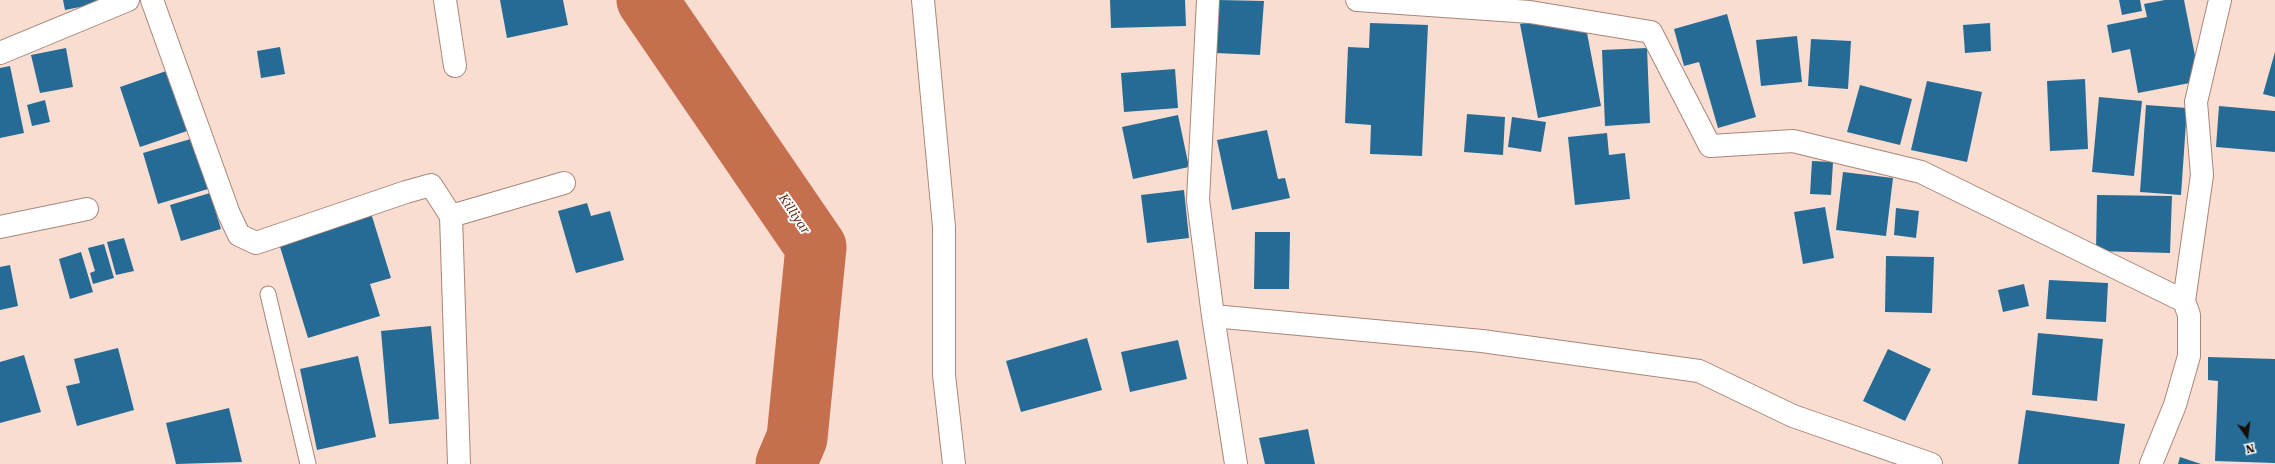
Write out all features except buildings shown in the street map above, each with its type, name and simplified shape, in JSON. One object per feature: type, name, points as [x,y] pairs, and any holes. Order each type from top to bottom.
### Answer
[{"type":"street","points":[[0,54],[128,0]]},
{"type":"street","points":[[152,0],[229,214],[239,235],[256,243],[406,192],[431,185],[451,216],[460,464]]},
{"type":"street","points":[[445,0],[455,66]]},
{"type":"street","points":[[923,0],[944,227],[944,375],[954,464]]},
{"type":"street","points":[[1208,0],[1198,200],[1213,316],[1236,464]]},
{"type":"street","points":[[1357,0],[1530,12],[1651,32],[1710,146],[1793,140],[1921,172],[2184,301]]},
{"type":"street","points":[[2151,464],[2174,405],[2189,356],[2189,315],[2184,301],[2189,279],[2195,215],[2202,175],[2196,102],[2220,0]]},
{"type":"street","points":[[451,216],[564,183]]},
{"type":"street","points":[[0,226],[87,209]]},
{"type":"street","points":[[1213,316],[1482,341],[1699,371],[1793,416],[1931,464]]},
{"type":"lane","points":[[268,294],[308,464]]},
{"type":"waterway","name":"Killiyar","points":[[647,0],[816,247],[797,438],[786,464]]}]
